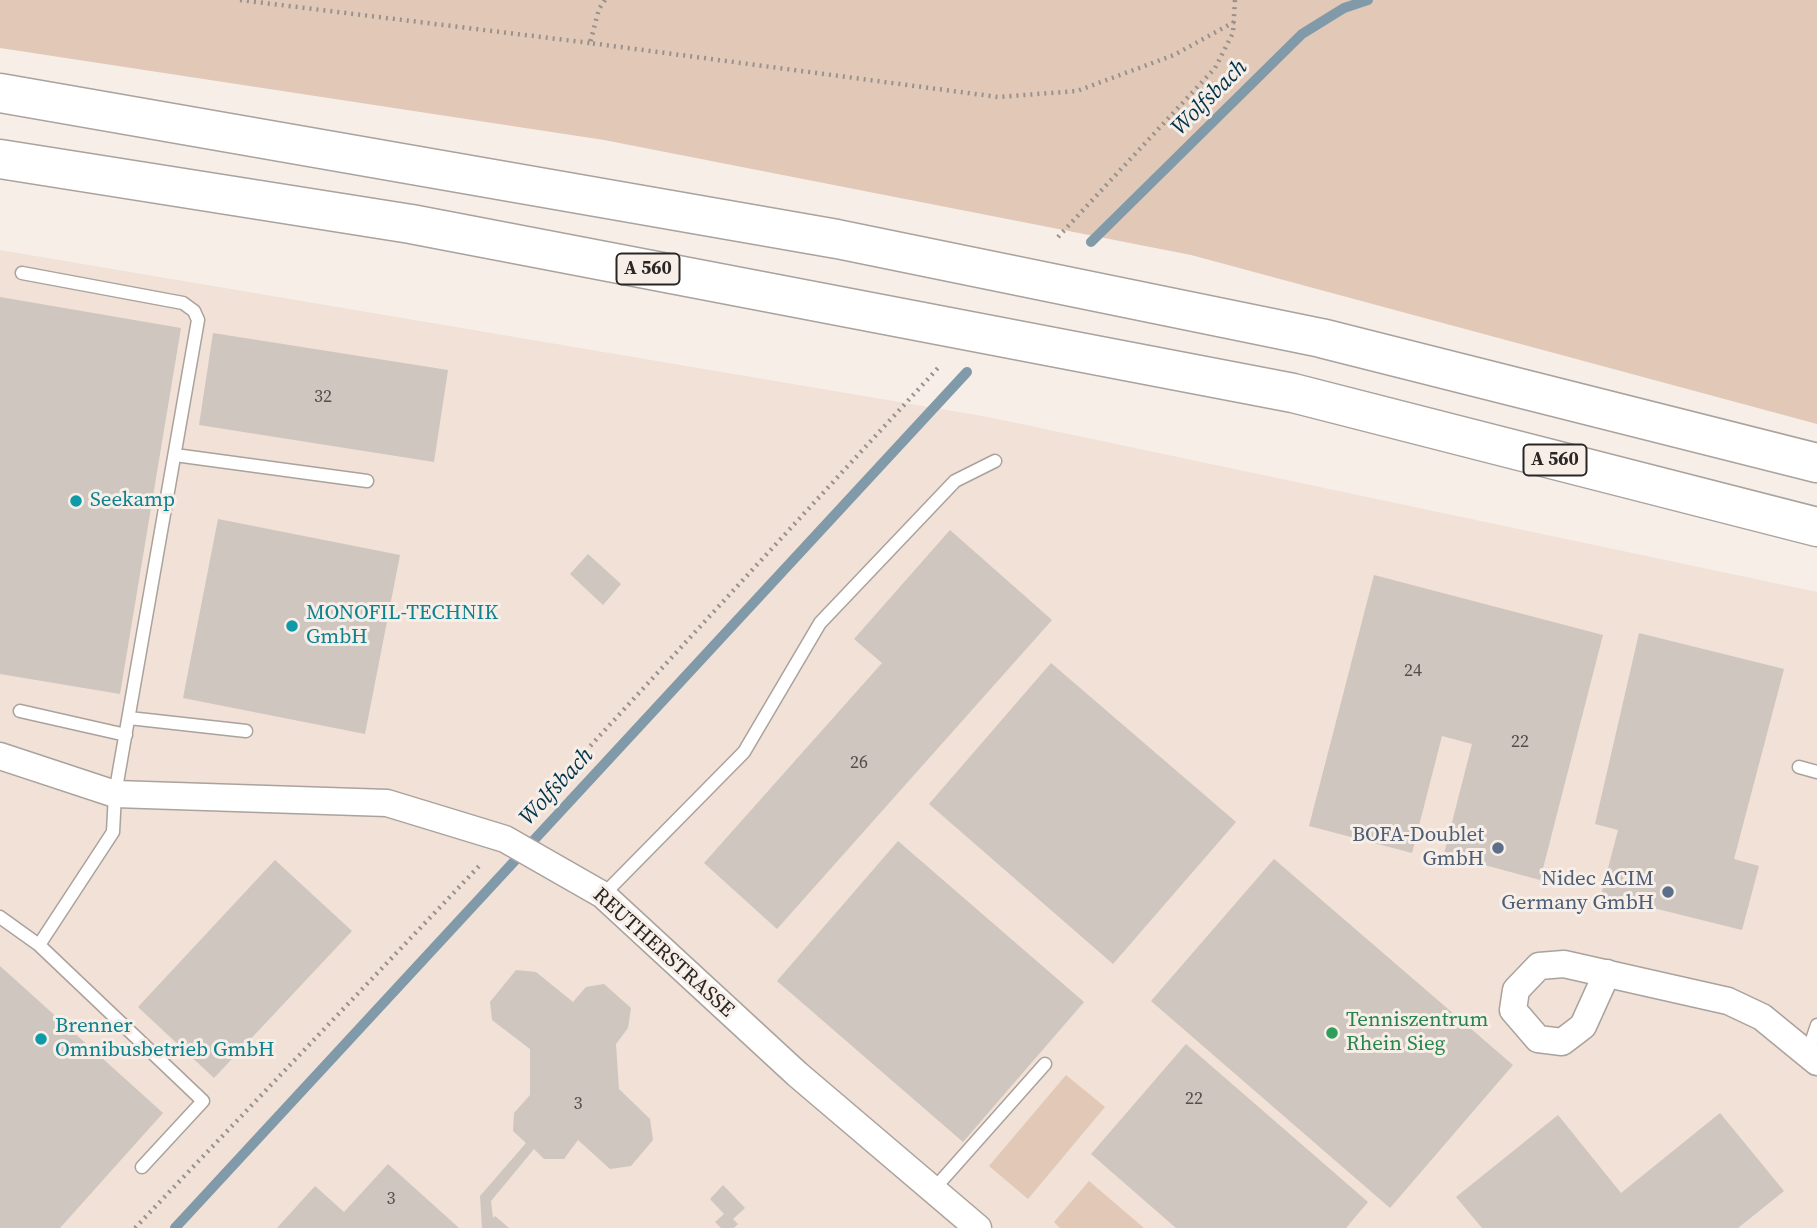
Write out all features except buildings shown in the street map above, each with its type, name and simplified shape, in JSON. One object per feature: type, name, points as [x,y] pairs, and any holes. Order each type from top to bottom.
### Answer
[{"type":"highway","points":[[0,93],[863,245],[1321,338],[1817,463]]},
{"type":"highway","name":"A 560","points":[[0,159],[411,224],[1293,393],[1817,527]]},
{"type":"street","name":"REUTHERSTRASSE","points":[[0,756],[115,794],[387,803],[505,839],[603,895],[797,1074],[978,1228]]},
{"type":"street","points":[[1607,973],[1728,1001],[1762,1017],[1813,1057]]},
{"type":"lane","points":[[22,273],[183,303],[194,311],[198,320],[115,794],[113,832],[39,945]]},
{"type":"lane","points":[[175,455],[367,481]]},
{"type":"lane","points":[[603,895],[744,752],[820,623],[955,481],[995,461]]},
{"type":"lane","points":[[20,712],[126,735]]},
{"type":"lane","points":[[130,718],[246,731]]},
{"type":"lane","points":[[1799,767],[1817,772]]},
{"type":"lane","points":[[0,917],[39,945],[203,1101],[142,1167]]},
{"type":"lane","points":[[1813,1057],[1817,1025]]},
{"type":"lane","points":[[934,1189],[1045,1064]]},
{"type":"path","points":[[240,0],[998,97],[1077,91],[1174,55],[1234,22]]},
{"type":"path","points":[[590,43],[599,9],[605,0]]},
{"type":"path","points":[[1058,237],[1215,68],[1233,33],[1235,0]]},
{"type":"path","points":[[135,1228],[505,839],[938,368]]},
{"type":"shaded area","points":[[0,0],[1817,0],[1817,424],[1191,255],[604,140],[0,48]]},
{"type":"shaded area","points":[[0,250],[988,417],[1817,592],[1817,1228],[0,1228]]},
{"type":"shaded area","points":[[1066,1075],[1105,1107],[1028,1199],[989,1166]]},
{"type":"shaded area","points":[[1089,1181],[1144,1228],[1060,1228],[1054,1222]]},
{"type":"waterway","name":"Wolfsbach","points":[[1091,242],[1302,34],[1344,8],[1368,0]]},
{"type":"waterway","name":"Wolfsbach","points":[[175,1228],[967,372]]},
{"type":"place","name":"Seekamp","points":[[76,501]]},
{"type":"place","name":"MONOFIL-TECHNIK GmbH","points":[[292,626]]},
{"type":"place","name":"BOFA-Doublet GmbH","points":[[1498,848]]},
{"type":"place","name":"Nidec ACIM Germany GmbH","points":[[1668,892]]},
{"type":"place","name":"Tenniszentrum Rhein Sieg","points":[[1332,1033]]},
{"type":"place","name":"Brenner Omnibusbetrieb GmbH","points":[[41,1039]]}]
